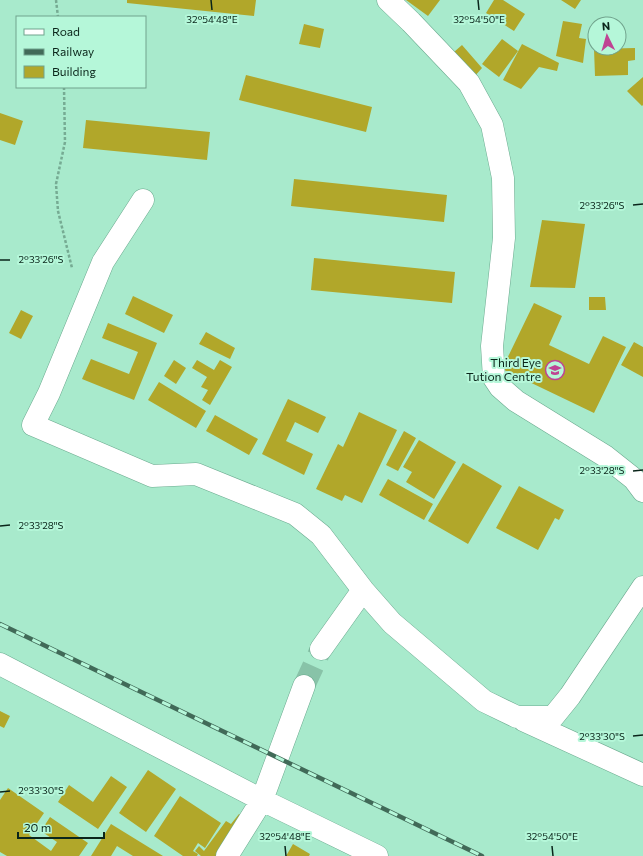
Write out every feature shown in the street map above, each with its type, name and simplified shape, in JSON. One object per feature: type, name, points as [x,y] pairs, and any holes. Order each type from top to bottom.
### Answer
[{"type":"street","points":[[388,0],[470,84],[492,125],[503,178],[504,238],[492,346],[494,378],[500,387],[516,401],[605,456],[634,479],[643,491]]},
{"type":"street","points":[[143,200],[103,262],[49,393],[33,425],[152,476],[196,474],[295,514],[320,535],[363,590],[392,623],[484,701],[643,775]]},
{"type":"street","points":[[517,717],[553,717],[570,696],[643,587]]},
{"type":"street","points":[[321,649],[363,590]]},
{"type":"street","points":[[0,664],[262,800],[377,856]]},
{"type":"street","points":[[227,856],[262,800],[304,686]]},
{"type":"path","points":[[56,0],[58,16]]},
{"type":"path","points":[[64,88],[65,142],[56,184],[58,211],[72,270]]},
{"type":"building","points":[[127,0],[256,0],[254,16],[127,3]]},
{"type":"building","points":[[406,0],[440,0],[428,16]]},
{"type":"building","points":[[494,0],[503,0],[525,14],[514,31],[486,13]]},
{"type":"building","points":[[561,0],[581,0],[575,9]]},
{"type":"building","points":[[563,21],[582,24],[579,38],[586,39],[583,63],[556,56]]},
{"type":"building","points":[[304,24],[324,29],[320,48],[299,44]]},
{"type":"building","points":[[502,39],[518,51],[499,77],[482,64]]},
{"type":"building","points":[[522,44],[559,63],[557,71],[539,67],[521,89],[503,80]]},
{"type":"building","points":[[462,45],[482,68],[474,77],[454,52]]},
{"type":"building","points":[[627,48],[635,48],[635,60],[628,61],[628,75],[595,76],[594,56],[627,56]]},
{"type":"building","points":[[246,75],[372,107],[366,132],[239,100]]},
{"type":"building","points":[[643,77],[643,105],[642,106],[627,91]]},
{"type":"building","points":[[0,113],[23,121],[15,145],[0,140]]},
{"type":"building","points":[[86,120],[210,132],[207,160],[83,148]]},
{"type":"building","points":[[294,179],[447,195],[444,222],[291,206]]},
{"type":"building","points":[[542,220],[585,224],[575,288],[530,287]]},
{"type":"building","points":[[314,258],[455,272],[452,303],[311,290]]},
{"type":"building","points":[[133,296],[173,315],[164,333],[125,314]]},
{"type":"building","points":[[589,297],[605,297],[606,310],[589,310]]},
{"type":"building","points":[[534,303],[562,316],[549,345],[589,364],[603,336],[626,347],[594,413],[502,369]]},
{"type":"building","points":[[21,310],[33,316],[21,339],[9,333]]},
{"type":"building","points":[[108,323],[157,343],[134,400],[82,379],[91,359],[129,374],[138,352],[102,338]]},
{"type":"building","points":[[206,332],[235,348],[230,359],[199,344]]},
{"type":"building","points":[[634,342],[643,347],[643,377],[621,365]]},
{"type":"building","points":[[174,360],[186,368],[176,384],[164,376]]},
{"type":"building","points":[[197,360],[214,370],[220,360],[232,367],[210,405],[202,400],[208,390],[201,387],[207,377],[192,368]]},
{"type":"building","points":[[159,382],[206,411],[196,428],[148,400]]},
{"type":"building","points":[[288,399],[326,417],[318,433],[295,422],[286,441],[313,454],[304,475],[262,454]]},
{"type":"building","points":[[359,412],[397,430],[362,503],[345,495],[342,501],[316,489],[338,444],[343,447]]},
{"type":"building","points":[[215,415],[258,439],[249,455],[206,431]]},
{"type":"building","points":[[404,431],[416,438],[398,471],[386,465]]},
{"type":"building","points":[[419,440],[456,462],[434,499],[406,482],[412,472],[403,467]]},
{"type":"building","points":[[463,463],[502,486],[468,544],[428,521]]},
{"type":"building","points":[[388,479],[433,504],[424,520],[379,495]]},
{"type":"building","points":[[519,486],[564,510],[559,520],[555,518],[538,550],[496,528]]},
{"type":"building","points":[[0,711],[10,716],[4,728],[0,726]]},
{"type":"building","points":[[148,770],[176,789],[146,832],[119,813]]},
{"type":"building","points":[[111,776],[127,787],[98,829],[58,802],[69,785],[93,802]]},
{"type":"building","points":[[8,788],[44,813],[29,835],[51,851],[57,842],[41,831],[50,817],[88,843],[79,856],[7,856],[0,852],[0,800]]},
{"type":"building","points":[[180,796],[221,823],[205,848],[198,843],[193,851],[198,854],[197,856],[183,856],[154,836]]},
{"type":"building","points":[[239,814],[247,820],[230,856],[201,856],[195,851],[199,846],[204,851],[226,821],[231,824]]},
{"type":"building","points":[[111,824],[163,856],[133,856],[117,846],[111,856],[91,856]]},
{"type":"building","points":[[293,844],[310,854],[309,856],[286,856]]},
{"type":"tunnel","points":[[304,686],[321,649]]},
{"type":"railway","points":[[0,624],[482,856]]},
{"type":"place","name":"Third Eye Tution Centre","points":[[555,370]]}]
